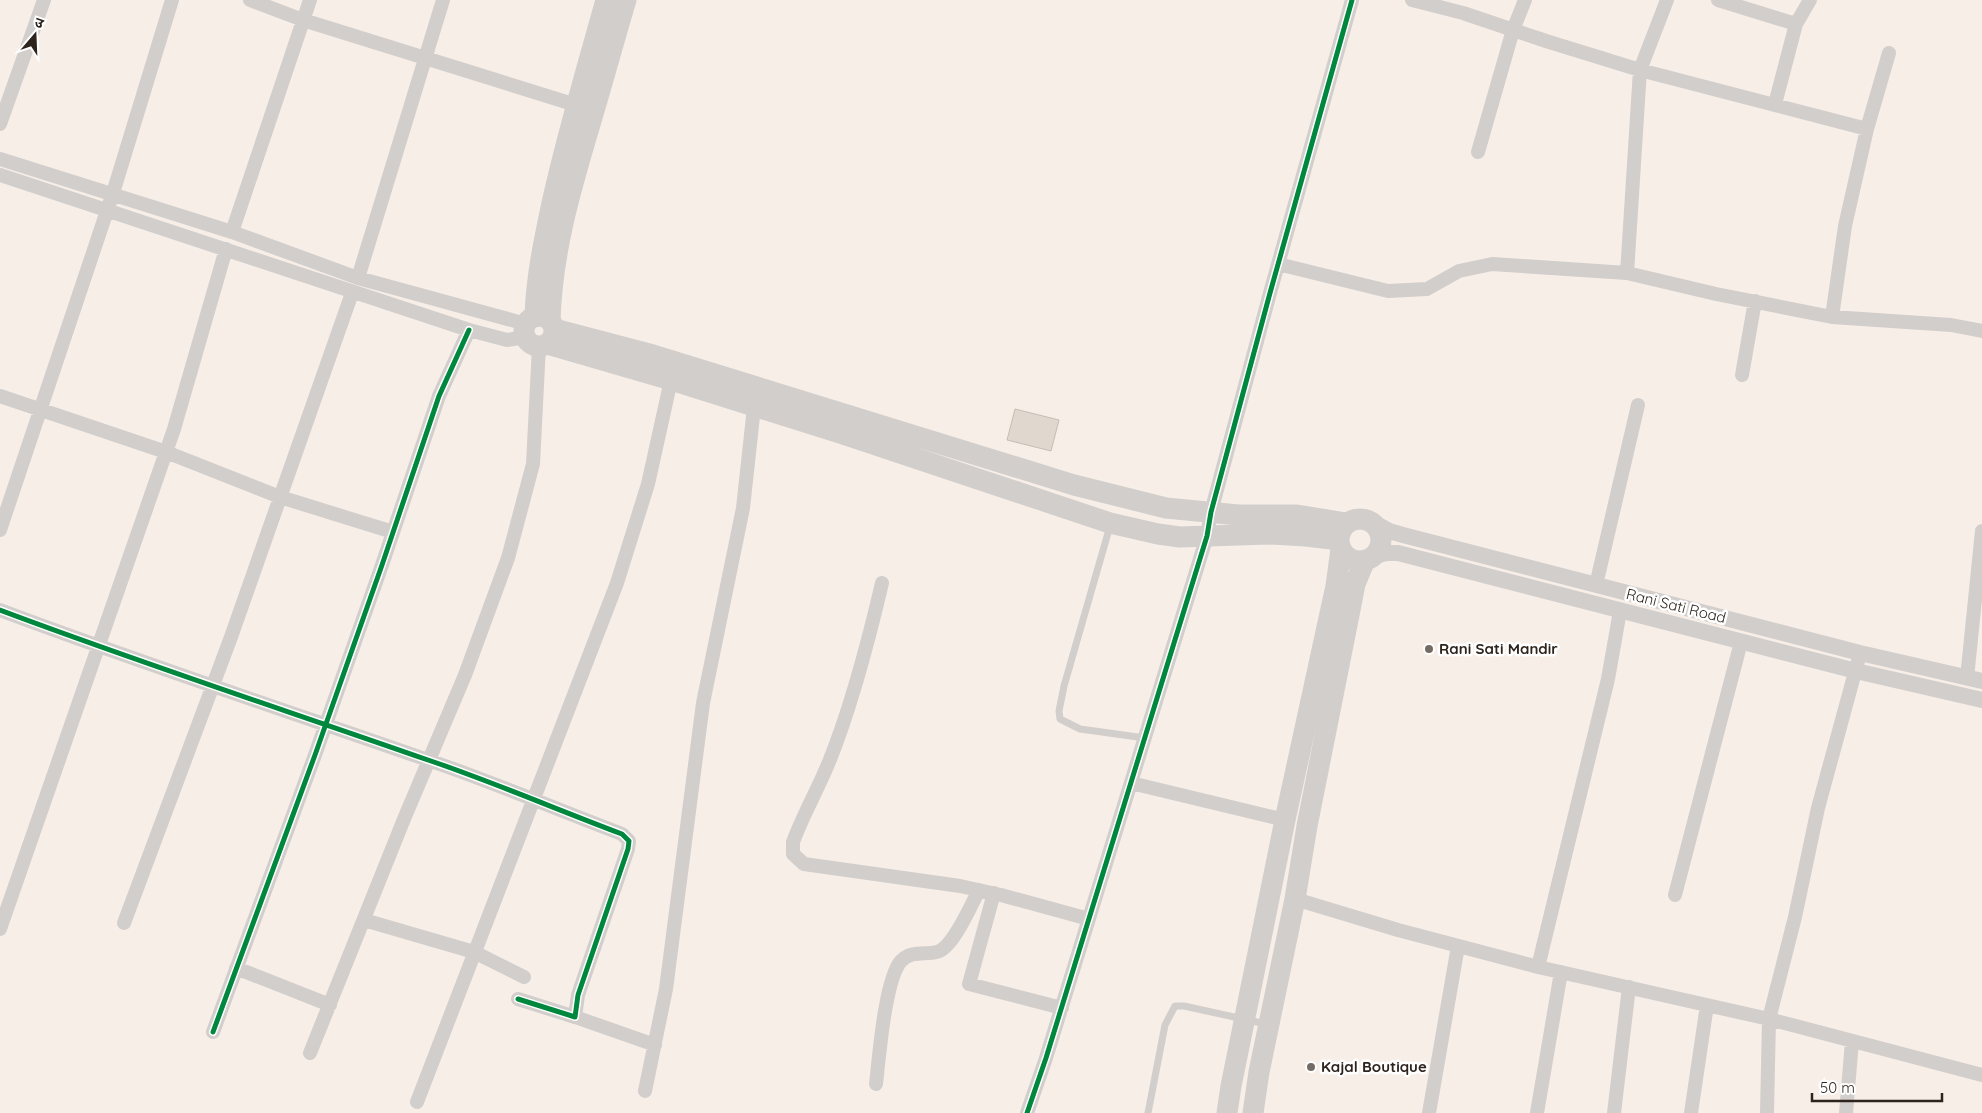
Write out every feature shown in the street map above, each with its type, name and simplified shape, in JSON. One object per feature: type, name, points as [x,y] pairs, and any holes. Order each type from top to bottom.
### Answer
[{"type":"main road","points":[[540,331],[536,286],[541,255],[558,173],[606,0]]},
{"type":"main road","points":[[540,331],[559,239],[575,176],[626,0]]},
{"type":"main road","points":[[540,331],[671,380],[904,454],[1110,523],[1158,534],[1208,536],[1289,534],[1342,538]]},
{"type":"main road","points":[[540,331],[653,355],[1074,485],[1166,508],[1211,512],[1297,515],[1342,538],[1347,557],[1356,561],[1370,558]]},
{"type":"main road","points":[[1227,1113],[1244,1019],[1285,820],[1336,586],[1342,538],[1355,519],[1364,519],[1373,522],[1379,530],[1380,548],[1370,558],[1355,584],[1307,826],[1295,899],[1259,1072],[1254,1113]]},
{"type":"street","points":[[0,124],[44,0]]},
{"type":"street","points":[[0,530],[108,210],[172,0]]},
{"type":"street","points":[[250,0],[303,20],[576,105]]},
{"type":"street","points":[[232,232],[310,0]]},
{"type":"street","points":[[358,278],[443,0]]},
{"type":"street","points":[[1027,1113],[1090,919],[1208,536],[1211,512],[1352,0]]},
{"type":"street","points":[[1412,0],[1463,13],[1640,70],[1867,129]]},
{"type":"street","points":[[1478,152],[1513,30],[1525,0]]},
{"type":"street","points":[[1627,273],[1640,70],[1667,0]]},
{"type":"street","points":[[1718,0],[1796,24]]},
{"type":"street","points":[[1775,104],[1796,24],[1810,0]]},
{"type":"street","points":[[1832,317],[1845,226],[1867,129],[1889,53]]},
{"type":"street","points":[[0,160],[113,193],[232,232],[358,278],[540,331]]},
{"type":"street","points":[[0,175],[226,249],[352,293],[469,330],[507,340],[540,331]]},
{"type":"street","points":[[0,930],[166,452],[226,249]]},
{"type":"street","points":[[1278,264],[1388,291],[1427,289],[1459,271],[1492,264],[1627,273],[1832,317],[1951,325],[1982,331]]},
{"type":"street","points":[[124,923],[214,685],[352,293]]},
{"type":"street","points":[[1742,375],[1755,302]]},
{"type":"street","points":[[213,1032],[325,725],[440,396],[469,330]]},
{"type":"street","points":[[310,1053],[404,819],[465,675],[508,558],[533,464],[540,331]]},
{"type":"street","points":[[417,1102],[618,583],[648,484],[671,380]]},
{"type":"street","points":[[0,396],[166,452],[280,497],[393,532]]},
{"type":"street","points":[[1596,585],[1638,405]]},
{"type":"street","points":[[645,1090],[666,989],[703,703],[743,508],[754,407]]},
{"type":"street","name":"Rani Sati Road","points":[[1373,522],[1402,536],[1860,654],[1974,679]]},
{"type":"street","points":[[1974,679],[1982,531]]},
{"type":"street","points":[[1370,558],[1387,553],[1398,553],[1856,671],[1982,700]]},
{"type":"street","points":[[882,583],[871,631],[844,720],[793,842],[792,854],[804,864],[979,890],[1090,919]]},
{"type":"street","points":[[0,610],[98,647],[430,760],[622,834],[629,841],[578,995],[575,1017]]},
{"type":"street","points":[[1538,967],[1608,680],[1620,611]]},
{"type":"street","points":[[1675,895],[1741,642]]},
{"type":"street","points":[[1767,1113],[1769,1019],[1795,917],[1818,808],[1860,654]]},
{"type":"street","points":[[1131,783],[1285,820]]},
{"type":"street","points":[[876,1084],[883,1023],[895,971],[900,962],[912,954],[938,952],[946,948],[954,937],[979,890]]},
{"type":"street","points":[[994,893],[969,984],[1062,1008]]},
{"type":"street","points":[[1295,899],[1398,930],[1538,967],[1769,1019],[1982,1075]]},
{"type":"street","points":[[364,920],[474,952],[524,977]]},
{"type":"street","points":[[1429,1113],[1458,946]]},
{"type":"street","points":[[236,968],[330,1005]]},
{"type":"street","points":[[1537,1113],[1561,972]]},
{"type":"street","points":[[1614,1113],[1629,987]]},
{"type":"street","points":[[518,999],[655,1044]]},
{"type":"street","points":[[1691,1113],[1707,1005]]},
{"type":"street","points":[[1846,1113],[1852,1041]]},
{"type":"lane","points":[[1110,523],[1064,686],[1059,711],[1060,718],[1080,729],[1146,738]]},
{"type":"lane","points":[[1148,1113],[1165,1025],[1175,1006],[1184,1006],[1269,1024]]},
{"type":"building","points":[[1015,409],[1059,420],[1051,451],[1007,440]]},
{"type":"cycle path","points":[[1027,1113],[1046,1058],[1207,536],[1211,512],[1270,293],[1352,0]]},
{"type":"cycle path","points":[[213,1032],[315,755],[439,396],[469,330]]},
{"type":"cycle path","points":[[0,610],[160,668],[452,769],[622,834],[629,841],[628,849],[578,995],[575,1017],[518,999]]},
{"type":"place","name":"Rani Sati Mandir","points":[[1429,649]]},
{"type":"place","name":"Kajal Boutique","points":[[1311,1067]]}]
